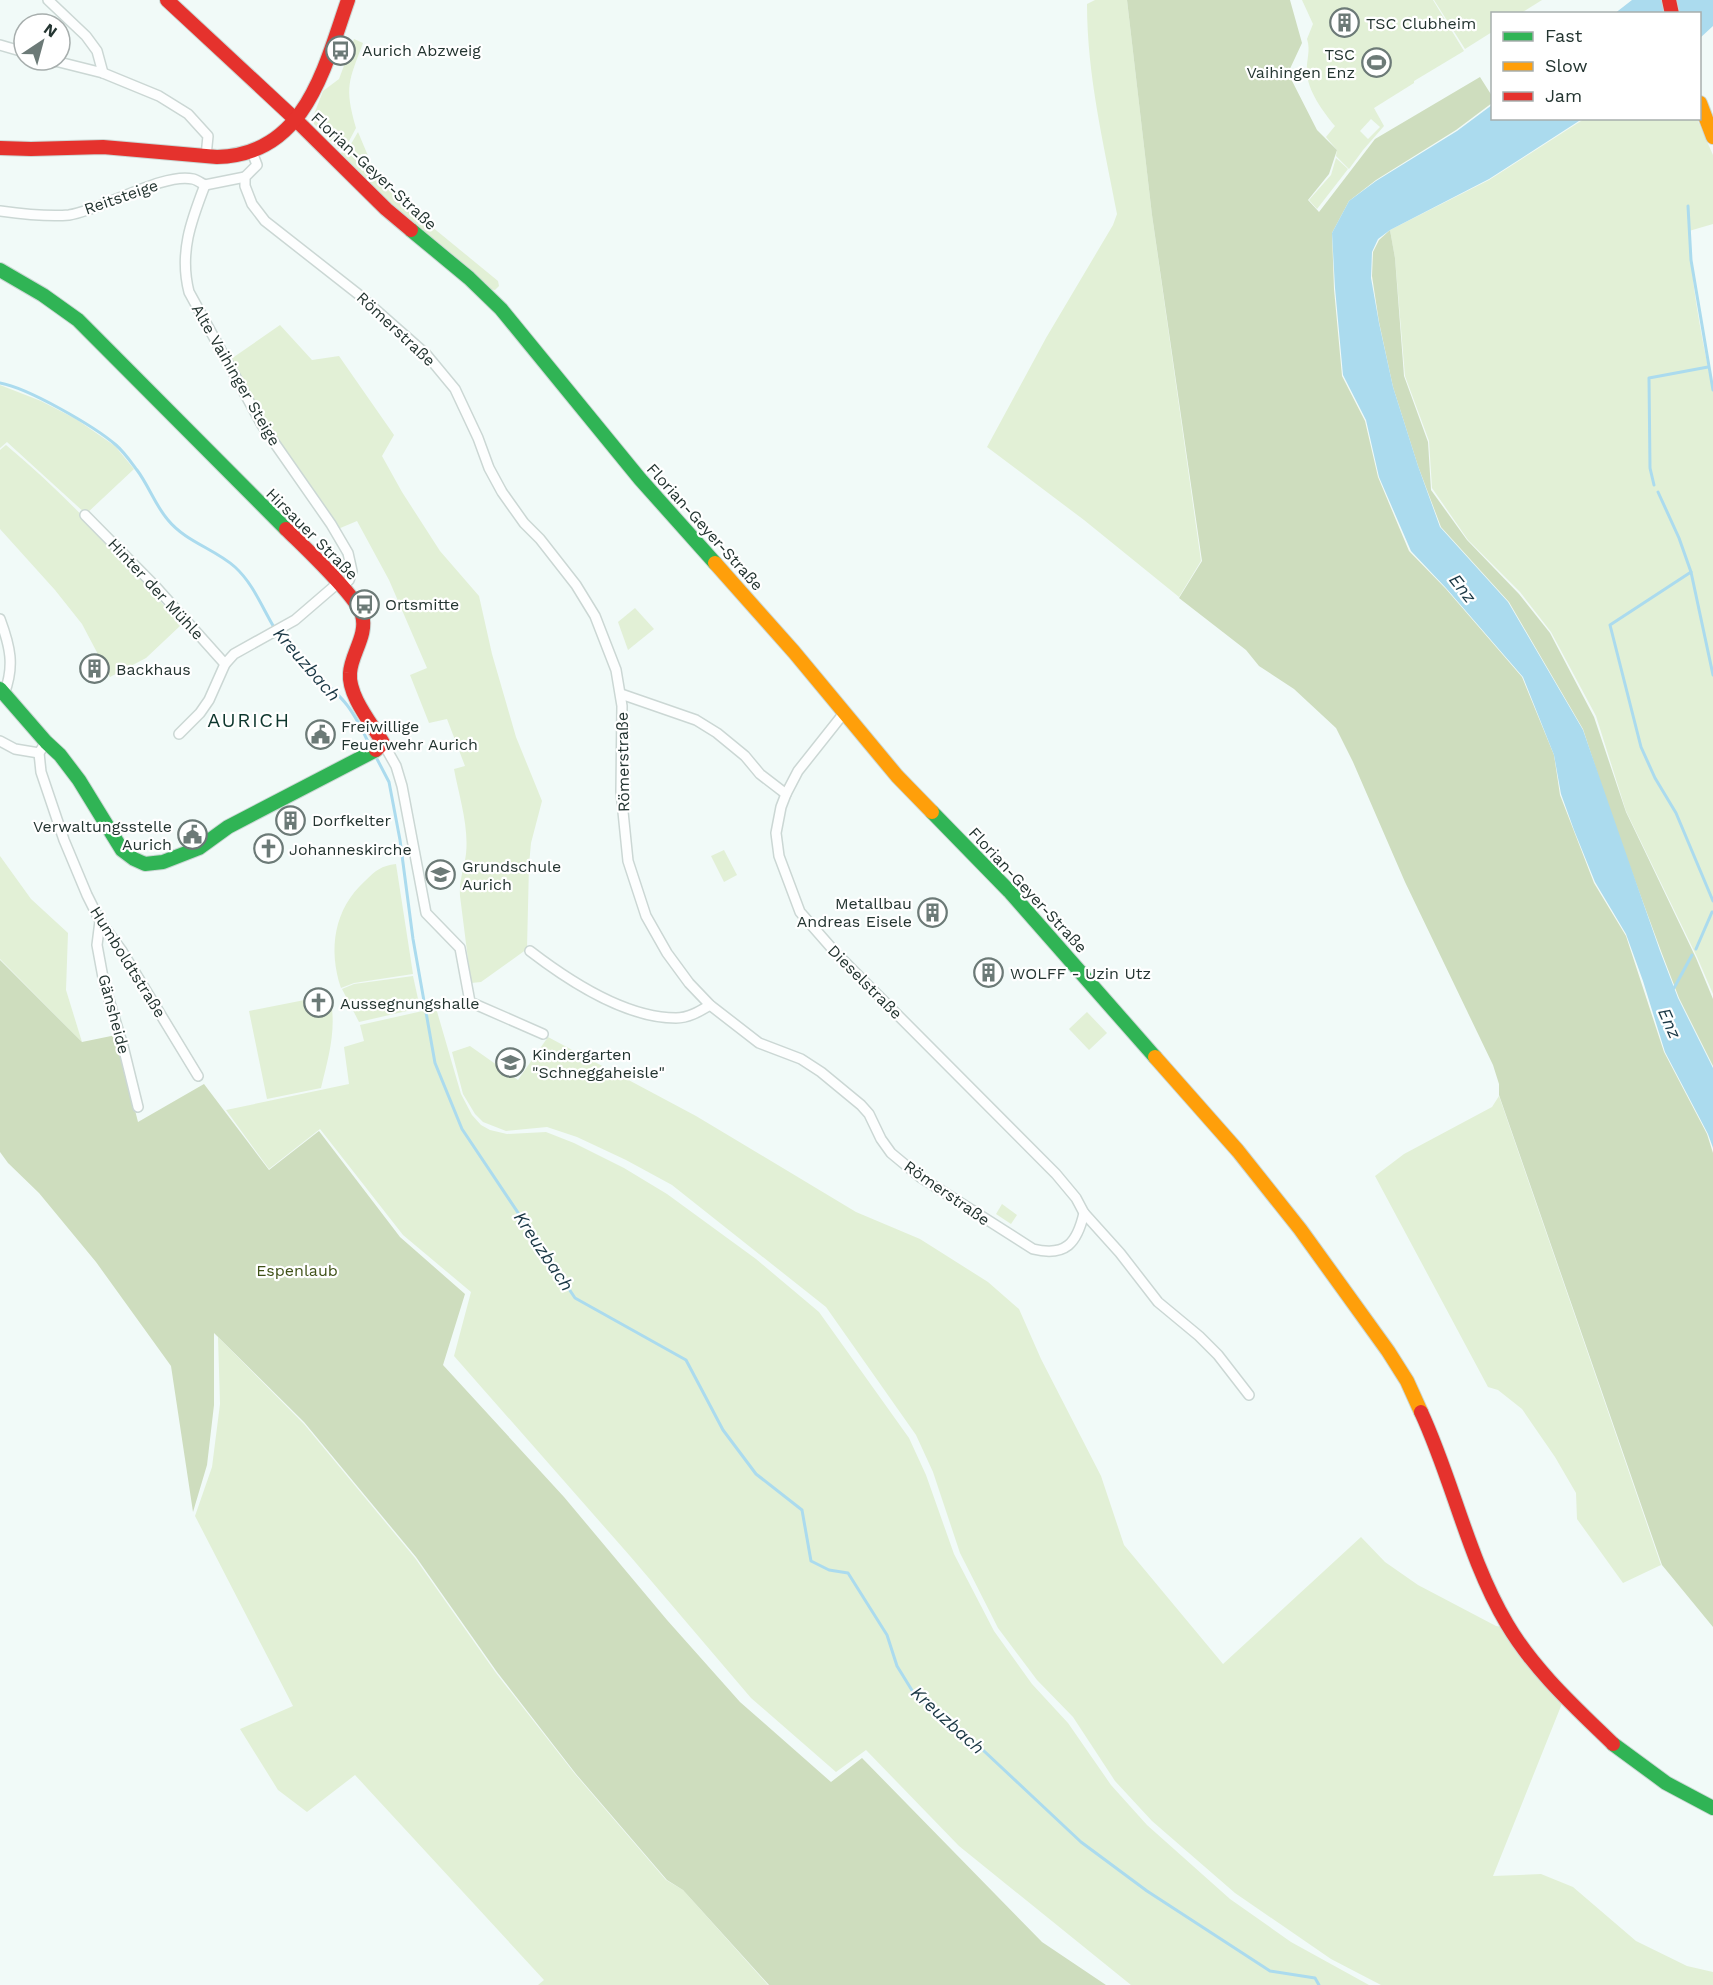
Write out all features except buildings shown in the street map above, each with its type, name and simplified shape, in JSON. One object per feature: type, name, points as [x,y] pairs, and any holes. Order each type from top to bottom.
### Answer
[{"type":"street","points":[[48,0],[86,36],[97,51],[103,73]]},
{"type":"street","name":"Florian-Geyer-Straße","points":[[166,0],[296,120],[386,209],[463,273],[501,309],[640,479],[794,652],[897,776],[1002,884],[1238,1151],[1347,1294],[1399,1368],[1422,1411],[1464,1528],[1492,1597],[1528,1655],[1563,1696],[1619,1750],[1666,1783],[1713,1809]]},
{"type":"street","points":[[0,148],[32,150],[108,147],[229,157],[252,152],[275,140],[296,120],[317,85],[348,0]]},
{"type":"street","points":[[72,65],[103,73],[159,96],[188,114],[208,136],[206,156]]},
{"type":"street","points":[[1701,106],[1713,136]]},
{"type":"street","points":[[205,184],[245,177],[256,165],[252,152]]},
{"type":"street","name":"Römerstraße","points":[[245,177],[245,186],[252,204],[265,221],[358,294],[426,354],[455,389],[489,468],[502,492],[524,523],[540,539],[576,585],[596,616],[614,663],[621,694],[621,792],[629,867],[646,916],[667,953],[689,983],[710,1005],[759,1042],[801,1059],[821,1072],[869,1114],[881,1139],[891,1153],[929,1183],[1033,1250],[1054,1252],[1064,1249],[1078,1234],[1084,1213]]},
{"type":"street","name":"Reitsteige","points":[[0,211],[29,215],[69,215],[95,208],[170,180],[191,179],[205,184]]},
{"type":"street","name":"Alte Vaihinger Steige","points":[[205,184],[190,224],[187,239],[184,274],[189,292],[262,425],[331,524],[348,553],[352,571],[349,580],[340,585]]},
{"type":"street","name":"Hirsauer Straße","points":[[0,270],[43,295],[78,320],[340,585],[359,607],[363,624],[362,636],[350,671],[350,681],[358,703],[372,723],[377,748]]},
{"type":"street","name":"Hinter der Mühle","points":[[85,515],[149,579],[225,664]]},
{"type":"street","points":[[179,734],[204,707],[225,664],[234,654],[284,627],[340,585]]},
{"type":"street","points":[[0,619],[9,646],[11,670],[2,691],[43,747],[60,755],[73,771],[122,850],[145,864],[163,862],[199,848],[228,827],[318,782],[377,748],[396,766],[402,786],[426,913],[460,948],[470,1002],[543,1034]]},
{"type":"street","points":[[621,694],[696,720],[745,756],[760,774],[786,794]]},
{"type":"street","name":"Dieselstraße","points":[[844,713],[798,771],[786,794],[776,833],[779,856],[800,912],[835,952],[1056,1174],[1076,1198],[1084,1213],[1120,1252],[1158,1302],[1218,1355],[1249,1395]]},
{"type":"street","points":[[0,741],[15,749],[43,747]]},
{"type":"street","name":"Humboldtstraße","points":[[43,747],[41,772],[87,895],[100,921],[122,951],[198,1076]]},
{"type":"street","name":"Gänsheide","points":[[100,921],[97,945],[104,983],[138,1107]]},
{"type":"street","points":[[531,951],[588,990],[634,1010],[651,1015],[678,1018],[696,1014],[710,1005]]},
{"type":"green space","points":[[1095,0],[1127,0],[1152,215],[1201,561],[1179,597],[1084,520],[987,447],[1046,338],[1113,225],[1117,214],[1097,110],[1090,57],[1087,4]]},
{"type":"green space","points":[[1127,0],[1290,0],[1302,43],[1288,73],[1317,130],[1337,150],[1329,174],[1308,200],[1319,212],[1375,139],[1480,77],[1491,94],[1491,104],[1456,130],[1376,180],[1349,201],[1332,233],[1334,289],[1342,376],[1365,421],[1378,477],[1409,551],[1446,589],[1522,677],[1554,755],[1560,795],[1594,883],[1626,936],[1664,1052],[1707,1134],[1713,1153],[1713,1627],[1662,1565],[1499,1095],[1499,1084],[1493,1065],[1405,882],[1336,728],[1294,689],[1259,666],[1246,650],[1179,598],[1202,561],[1152,215]]},
{"type":"green space","name":"TSC Vaihingen Enz","points":[[1302,0],[1433,0],[1464,51],[1374,108],[1384,126],[1349,169],[1336,156],[1337,150],[1326,137],[1335,126],[1317,101],[1308,79],[1307,39],[1313,24]],"holes":[[[1371,119],[1380,127],[1368,139],[1360,131]]]},
{"type":"green space","points":[[1434,0],[1542,0],[1523,12],[1491,12],[1491,33],[1465,49]]},
{"type":"green space","points":[[354,39],[363,43],[351,76],[349,93],[356,128],[349,141],[338,149],[314,124],[313,117],[323,91],[339,79]]},
{"type":"green space","points":[[1582,120],[1697,120],[1713,155],[1713,224],[1689,231],[1701,332],[1713,391],[1713,994],[1626,811],[1596,716],[1551,632],[1520,592],[1468,540],[1432,488],[1429,441],[1405,376],[1395,258],[1390,230],[1489,180]]},
{"type":"green space","points":[[358,132],[374,170],[398,199],[498,281],[499,286],[495,290],[489,289],[432,240],[340,154],[351,144]]},
{"type":"green space","points":[[1336,158],[1348,169],[1317,209],[1309,200],[1331,175]]},
{"type":"green space","points":[[1390,230],[1395,258],[1404,376],[1428,442],[1431,490],[1467,540],[1519,594],[1550,633],[1594,717],[1626,812],[1696,958],[1713,999],[1713,1066],[1679,998],[1612,818],[1583,729],[1509,602],[1441,527],[1418,466],[1393,387],[1379,322],[1372,276],[1373,252],[1379,240]]},
{"type":"green space","points":[[280,325],[312,360],[339,356],[394,435],[382,456],[440,551],[479,596],[492,654],[516,737],[542,801],[531,843],[527,949],[481,982],[471,983],[460,896],[467,843],[454,769],[465,766],[447,719],[429,723],[410,675],[427,668],[389,580],[357,521],[338,529],[265,423],[231,359]]},
{"type":"green space","points":[[0,385],[41,401],[76,419],[115,446],[134,469],[86,514],[7,442],[0,448]]},
{"type":"green space","points":[[6,445],[53,487],[119,554],[181,625],[146,658],[110,677],[82,624],[0,529],[0,450]]},
{"type":"green space","points":[[635,608],[654,629],[628,650],[618,622]]},
{"type":"green space","points":[[724,850],[737,875],[724,882],[711,856]]},
{"type":"green space","points":[[0,856],[31,899],[68,933],[66,990],[82,1042],[0,959]]},
{"type":"green space","points":[[396,864],[413,974],[354,983],[341,988],[335,959],[336,930],[340,917],[346,904],[369,877],[382,867]]},
{"type":"green space","name":"Espenlaub","points":[[0,960],[82,1042],[116,1035],[138,1122],[204,1084],[269,1170],[319,1131],[400,1237],[465,1294],[443,1365],[564,1497],[667,1620],[740,1702],[831,1782],[862,1758],[1042,1942],[1106,1985],[769,1985],[683,1890],[667,1880],[576,1774],[497,1672],[416,1557],[304,1422],[214,1333],[214,1405],[207,1465],[193,1512],[171,1366],[96,1262],[39,1193],[0,1152]]},
{"type":"green space","points":[[413,976],[420,1008],[359,1022],[342,989],[354,984]]},
{"type":"green space","points":[[330,995],[332,1031],[321,1088],[267,1099],[249,1011]]},
{"type":"green space","points":[[436,1008],[461,1094],[472,1115],[481,1125],[507,1134],[546,1132],[624,1168],[667,1194],[756,1259],[819,1312],[909,1438],[926,1475],[954,1554],[994,1631],[1032,1684],[1068,1723],[1111,1785],[1147,1825],[1230,1899],[1291,1942],[1369,1985],[1131,1985],[959,1846],[866,1750],[836,1772],[751,1698],[454,1356],[471,1292],[403,1235],[320,1129],[269,1169],[226,1110],[349,1084],[344,1047],[364,1041],[360,1025]]},
{"type":"green space","points":[[1087,1012],[1107,1033],[1089,1050],[1069,1029]]},
{"type":"green space","points":[[548,1037],[696,1116],[856,1212],[920,1239],[988,1282],[1019,1309],[1041,1359],[1101,1476],[1124,1545],[1223,1664],[1361,1537],[1385,1562],[1418,1585],[1496,1626],[1503,1627],[1563,1701],[1493,1876],[1541,1874],[1573,1887],[1636,1941],[1687,1966],[1713,1972],[1713,1985],[1381,1985],[1331,1959],[1235,1893],[1152,1821],[1115,1781],[1073,1717],[1037,1680],[998,1628],[960,1553],[933,1472],[916,1435],[826,1307],[672,1185],[577,1137],[547,1127],[506,1131],[483,1122],[475,1114],[463,1094],[452,1052],[470,1046],[518,1080]]},
{"type":"green space","points":[[1499,1096],[1661,1565],[1623,1583],[1577,1519],[1576,1493],[1555,1457],[1522,1409],[1498,1390],[1488,1387],[1375,1176],[1404,1154],[1492,1107]]},
{"type":"green space","points":[[1002,1204],[1017,1215],[1011,1224],[996,1214]]},
{"type":"green space","points":[[218,1337],[304,1424],[415,1558],[496,1673],[575,1774],[666,1880],[683,1890],[768,1985],[538,1985],[544,1980],[355,1775],[307,1812],[278,1790],[240,1729],[293,1706],[195,1516],[212,1467],[220,1404]]},
{"type":"water","points":[[1632,0],[1713,0],[1713,26],[1701,37],[1701,12],[1617,12]]},
{"type":"water","name":"Enz","points":[[1491,106],[1491,120],[1580,120],[1489,179],[1390,230],[1378,239],[1372,252],[1371,278],[1393,387],[1440,527],[1508,602],[1583,730],[1678,998],[1713,1068],[1713,1148],[1665,1052],[1626,934],[1595,882],[1574,830],[1561,794],[1554,755],[1523,677],[1411,551],[1379,477],[1366,420],[1343,375],[1332,233],[1349,201],[1376,181],[1457,131]]},
{"type":"waterway","points":[[1688,206],[1691,260],[1713,390]]},
{"type":"waterway","points":[[1654,485],[1650,468],[1649,378],[1708,367]]},
{"type":"waterway","name":"Kreuzbach","points":[[0,383],[27,392],[60,409],[93,428],[119,448],[137,470],[159,508],[175,528],[227,561],[243,575],[285,644],[347,705],[371,748]]},
{"type":"waterway","points":[[1658,492],[1679,538],[1691,572],[1713,675]]},
{"type":"waterway","points":[[1691,572],[1610,625],[1641,747],[1655,778],[1676,813],[1713,901]]},
{"type":"waterway","name":"Kreuzbach","points":[[376,757],[389,782],[435,1063],[462,1129],[575,1298],[686,1360],[723,1430],[756,1474],[802,1510],[811,1561],[829,1570],[848,1573],[887,1635],[897,1666],[913,1692],[931,1709],[968,1736],[1081,1842],[1147,1891],[1270,1971],[1315,1978],[1319,1985]]},
{"type":"waterway","points":[[1696,949],[1712,912]]},
{"type":"waterway","points":[[1674,988],[1692,955]]},
{"type":"traffic: fast","points":[[411,230],[469,278],[501,309],[640,479],[715,563]]},
{"type":"traffic: fast","points":[[0,270],[43,295],[78,320],[286,529]]},
{"type":"traffic: fast","points":[[0,689],[60,755],[79,780],[122,850],[145,864],[163,862],[199,848],[228,827],[376,750]]},
{"type":"traffic: fast","points":[[932,812],[1009,891],[1155,1057]]},
{"type":"traffic: fast","points":[[1613,1744],[1666,1783],[1713,1808]]},
{"type":"traffic: slow","points":[[1701,106],[1713,137]]},
{"type":"traffic: slow","points":[[715,563],[794,652],[897,776],[932,812]]},
{"type":"traffic: slow","points":[[1155,1057],[1238,1151],[1300,1229],[1388,1351],[1407,1381],[1421,1412]]},
{"type":"traffic: jam","points":[[167,0],[296,120],[386,209],[411,230]]},
{"type":"traffic: jam","points":[[0,148],[103,147],[217,157],[247,153],[271,141],[291,125],[306,104],[330,53],[348,0]]},
{"type":"traffic: jam","points":[[1669,0],[1672,12]]},
{"type":"traffic: jam","points":[[286,529],[340,583],[358,606],[362,615],[363,630],[351,666],[350,682],[367,719],[383,743],[376,750]]},
{"type":"traffic: jam","points":[[1421,1412],[1471,1546],[1493,1599],[1507,1624],[1542,1672],[1613,1744]]},
{"type":"place","name":"TSC Clubheim","points":[[1345,23]]},
{"type":"place","name":"Aurich Abzweig","points":[[341,50]]},
{"type":"place","name":"TSC Vaihingen Enz","points":[[1376,63]]},
{"type":"place","name":"Ortsmitte","points":[[364,604]]},
{"type":"place","name":"Backhaus","points":[[95,669]]},
{"type":"place","name":"Freiwillige Feuerwehr Aurich","points":[[320,735]]},
{"type":"place","name":"Dorfkelter","points":[[291,820]]},
{"type":"place","name":"Verwaltungsstelle Aurich","points":[[193,835]]},
{"type":"place","name":"Johanneskirche","points":[[268,849]]},
{"type":"place","name":"Grundschule Aurich","points":[[441,875]]},
{"type":"place","name":"Metallbau Andreas Eisele","points":[[933,912]]},
{"type":"place","name":"WOLFF - Uzin Utz","points":[[989,973]]},
{"type":"place","name":"Aussegnungshalle","points":[[319,1003]]},
{"type":"place","name":"Kindergarten \"Schneggaheisle\"","points":[[511,1063]]},
{"type":"district","name":"AURICH","points":[[249,720]]}]
